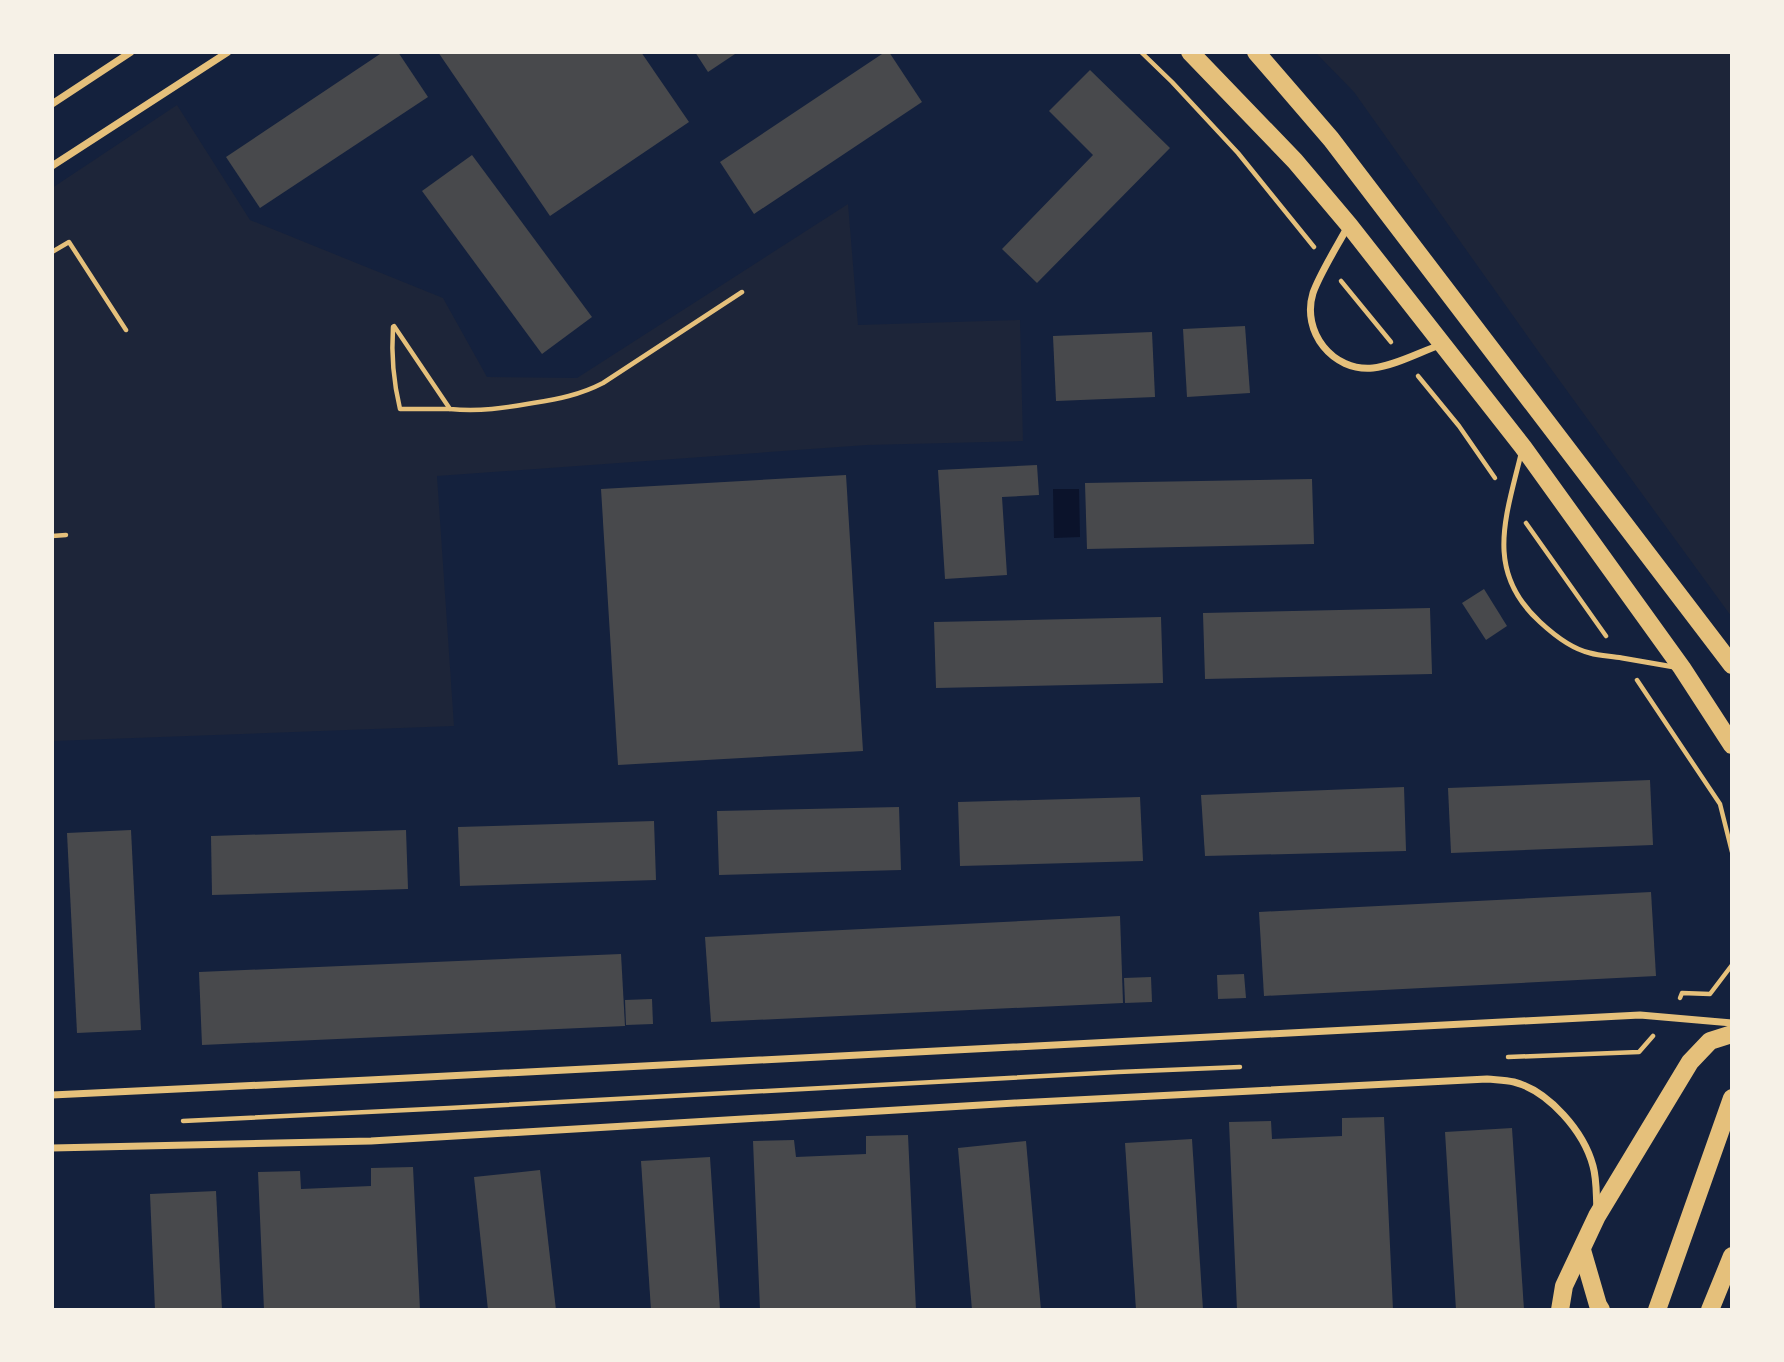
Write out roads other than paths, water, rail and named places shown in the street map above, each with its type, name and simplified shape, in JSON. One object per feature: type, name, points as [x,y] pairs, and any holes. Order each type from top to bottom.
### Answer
[{"type":"main road","points":[[1191,52],[1295,161],[1349,225],[1523,447],[1682,668],[1731,745]]},
{"type":"main road","points":[[1256,52],[1331,139],[1731,665]]},
{"type":"main road","points":[[1560,1310],[1564,1286],[1597,1216],[1690,1062],[1710,1041],[1731,1034]]},
{"type":"main road","points":[[1657,1310],[1731,1098]]},
{"type":"main road","points":[[1582,1250],[1601,1310]]},
{"type":"main road","points":[[1710,1310],[1731,1256]]},
{"type":"street","points":[[52,104],[131,52]]},
{"type":"street","points":[[52,166],[228,52]]},
{"type":"street","points":[[1349,225],[1313,293],[1310,310],[1312,327],[1320,343],[1330,355],[1357,368],[1373,368],[1442,344]]},
{"type":"street","points":[[52,1095],[1640,1015],[1731,1023]]},
{"type":"street","points":[[52,1148],[371,1141],[1015,1103],[1487,1079],[1514,1082],[1535,1091],[1571,1123],[1582,1138],[1594,1168],[1597,1216]]},
{"type":"lane","points":[[1523,447],[1506,518],[1503,545],[1506,570],[1517,593],[1532,614],[1563,640],[1588,653],[1682,668]]}]
